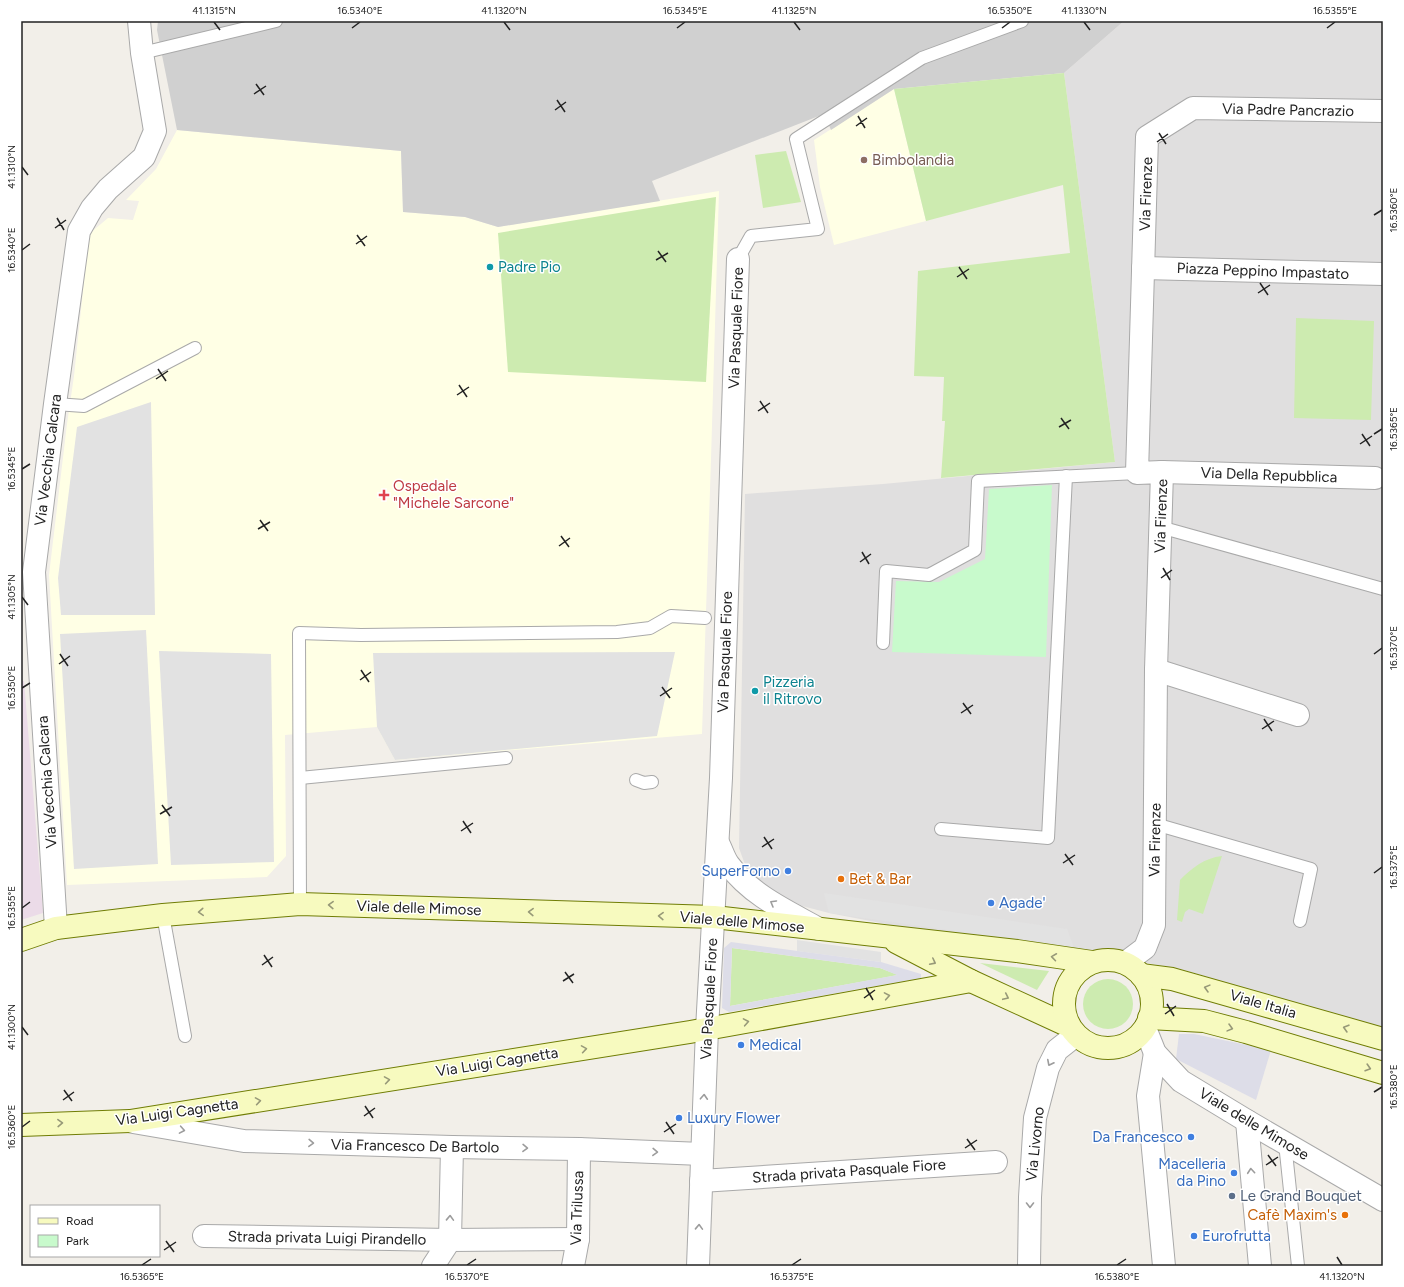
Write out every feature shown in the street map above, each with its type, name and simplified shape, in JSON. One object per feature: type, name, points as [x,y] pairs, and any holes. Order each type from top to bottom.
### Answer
[{"type":"main road","name":"Viale delle Mimose","points":[[21,940],[56,928],[163,915],[300,904],[714,917],[1092,962]]},
{"type":"main road","name":"Viale delle Mimose","points":[[886,937],[971,981],[1072,1030]]},
{"type":"main road","points":[[1103,959],[1114,960],[1133,969],[1149,988],[1152,1003],[1147,1023],[1137,1037],[1126,1044],[1113,1048],[1099,1047],[1087,1043],[1072,1030],[1065,1015],[1063,1002],[1066,990],[1072,978],[1081,968],[1092,962],[1103,959]]},
{"type":"main road","name":"Viale Italia","points":[[1133,969],[1383,1039]]},
{"type":"main road","name":"Via Luigi Cagnetta","points":[[21,1125],[130,1121],[707,1028],[971,981]]},
{"type":"main road","points":[[1147,1023],[1204,1021],[1383,1073]]},
{"type":"street","name":"Via Vecchia Calcara","points":[[56,928],[34,572],[79,231],[92,208],[108,190],[144,157],[155,131],[142,53],[139,21]]},
{"type":"street","name":"Via Padre Pancrazio","points":[[1192,108],[1383,111]]},
{"type":"street","name":"Via Firenze","points":[[1133,969],[1145,948],[1154,925],[1156,670],[1162,472],[1138,473],[1148,137],[1192,108]]},
{"type":"street","name":"Via Pasquale Fiore","points":[[698,1266],[707,1028],[718,843],[738,259]]},
{"type":"street","name":"Piazza Peppino Impastato","points":[[1143,268],[1383,274]]},
{"type":"street","name":"Via Della Repubblica","points":[[1162,472],[1375,478]]},
{"type":"street","points":[[1156,670],[1298,716]]},
{"type":"street","name":"Viale delle Mimose","points":[[718,843],[728,864],[754,891],[766,900],[819,929]]},
{"type":"street","name":"Viale delle Mimose","points":[[1147,1023],[1155,1053],[1181,1080],[1247,1121],[1383,1200]]},
{"type":"street","name":"Via Livorno","points":[[1029,1266],[1030,1197],[1035,1118],[1048,1068],[1057,1050],[1072,1030]]},
{"type":"street","points":[[1155,1053],[1148,1096],[1164,1266]]},
{"type":"street","name":"Via Francesco De Bartolo","points":[[130,1121],[244,1141],[579,1149],[702,1154]]},
{"type":"street","points":[[1247,1121],[1260,1266]]},
{"type":"street","points":[[433,1266],[450,1240],[452,1147]]},
{"type":"street","name":"Via Trilussa","points":[[573,1266],[578,1239],[579,1149]]},
{"type":"street","name":"Strada privata Pasquale Fiore","points":[[701,1181],[996,1162]]},
{"type":"street","name":"Strada privata Luigi Pirandello","points":[[204,1236],[450,1240],[578,1239]]},
{"type":"lane","points":[[226,33],[234,21]]},
{"type":"lane","points":[[142,53],[276,21]]},
{"type":"lane","name":"Via Pasquale Fiore","points":[[738,259],[751,236],[818,229],[796,139],[922,58],[1022,21]]},
{"type":"lane","points":[[55,404],[84,406],[195,348]]},
{"type":"lane","points":[[883,643],[886,571],[930,575],[975,550],[978,481],[1138,473]]},
{"type":"lane","points":[[941,829],[1048,838],[1066,476]]},
{"type":"lane","points":[[1160,527],[1383,589]]},
{"type":"lane","points":[[300,904],[299,633],[360,635],[617,632],[650,628],[671,616],[705,618]]},
{"type":"lane","points":[[300,778],[506,758]]},
{"type":"lane","points":[[636,780],[644,783],[652,782]]},
{"type":"lane","points":[[1155,824],[1311,870],[1300,921]]},
{"type":"lane","points":[[163,915],[185,1036]]},
{"type":"lane","points":[[1285,1143],[1298,1266]]},
{"type":"shaded area","points":[[158,21],[1124,21],[1064,73],[894,89],[831,130],[824,114],[652,181],[660,201],[498,227],[465,217],[403,212],[401,151],[177,130],[157,30]]},
{"type":"shaded area","points":[[1124,21],[1383,21],[1383,1030],[1181,969],[1090,953],[891,925],[829,913],[802,906],[768,889],[747,870],[739,848],[745,494],[883,484],[1115,462],[1064,73]]},
{"type":"shaded area","name":"Bimbolandia","points":[[894,89],[926,221],[834,245],[820,187],[814,140]]},
{"type":"shaded area","name":"Ospedale \"Michele Sarcone\"","points":[[177,130],[401,151],[403,212],[465,217],[498,227],[719,191],[702,734],[395,760],[377,727],[285,735],[286,856],[267,877],[67,885],[49,575],[74,376],[89,234],[108,218],[133,220],[139,201],[126,200],[156,169]]},
{"type":"shaded area","points":[[151,402],[155,615],[61,615],[58,578],[77,427]]},
{"type":"shaded area","points":[[146,630],[158,864],[74,869],[60,634]]},
{"type":"shaded area","points":[[159,651],[271,654],[274,862],[171,865]]},
{"type":"shaded area","points":[[675,652],[657,736],[395,760],[377,727],[373,653]]},
{"type":"shaded area","points":[[21,681],[24,681],[43,913],[21,920]]},
{"type":"shaded area","points":[[824,893],[1067,929],[1074,948],[829,913]]},
{"type":"shaded area","points":[[797,940],[881,952],[881,962],[797,951]]},
{"type":"shaded area","points":[[731,942],[881,962],[921,974],[921,978],[729,1012],[722,1008],[724,948]],"holes":[[[732,948],[880,968],[897,975],[730,1006]]]},
{"type":"shaded area","points":[[1179,1034],[1194,1034],[1271,1050],[1256,1100],[1176,1059]]},
{"type":"green space","points":[[1064,73],[1115,462],[941,478],[945,421],[942,421],[944,377],[914,376],[918,271],[1070,253],[1063,185],[926,221],[894,89]]},
{"type":"green space","points":[[786,151],[801,202],[763,208],[755,155]]},
{"type":"green space","points":[[716,197],[706,382],[508,372],[498,233]]},
{"type":"green space","points":[[1296,318],[1374,321],[1371,420],[1294,418]]},
{"type":"green space","points":[[1052,485],[1046,657],[892,652],[896,581],[939,582],[985,559],[989,489]]},
{"type":"green space","points":[[1222,856],[1203,914],[1189,909],[1185,912],[1182,922],[1177,920],[1180,880],[1189,871],[1204,861]]},
{"type":"green space","points":[[732,948],[880,968],[898,975],[730,1006]]},
{"type":"green space","points":[[980,963],[1049,971],[1037,990]]},
{"type":"green space","points":[[1108,979],[1118,981],[1126,986],[1131,994],[1133,1004],[1131,1014],[1126,1022],[1118,1027],[1108,1029],[1098,1027],[1090,1022],[1085,1014],[1083,1004],[1085,994],[1090,986],[1098,981]]},
{"type":"place","name":"Bimbolandia","points":[[864,160]]},
{"type":"place","name":"Padre Pio","points":[[490,267]]},
{"type":"place","name":"Ospedale \"Michele Sarcone\"","points":[[384,495]]},
{"type":"place","name":"Pizzeria il Ritrovo","points":[[755,691]]},
{"type":"place","name":"SuperForno","points":[[788,871]]},
{"type":"place","name":"Bet & Bar","points":[[841,879]]},
{"type":"place","name":"Agade'","points":[[991,903]]},
{"type":"place","name":"Medical","points":[[741,1045]]},
{"type":"place","name":"Luxury Flower","points":[[679,1118]]},
{"type":"place","name":"Da Francesco","points":[[1191,1137]]},
{"type":"place","name":"Macelleria da Pino","points":[[1234,1173]]},
{"type":"place","name":"Le Grand Bouquet","points":[[1232,1196]]},
{"type":"place","name":"Cafè Maxim's","points":[[1345,1215]]},
{"type":"place","name":"Eurofrutta","points":[[1194,1236]]}]
